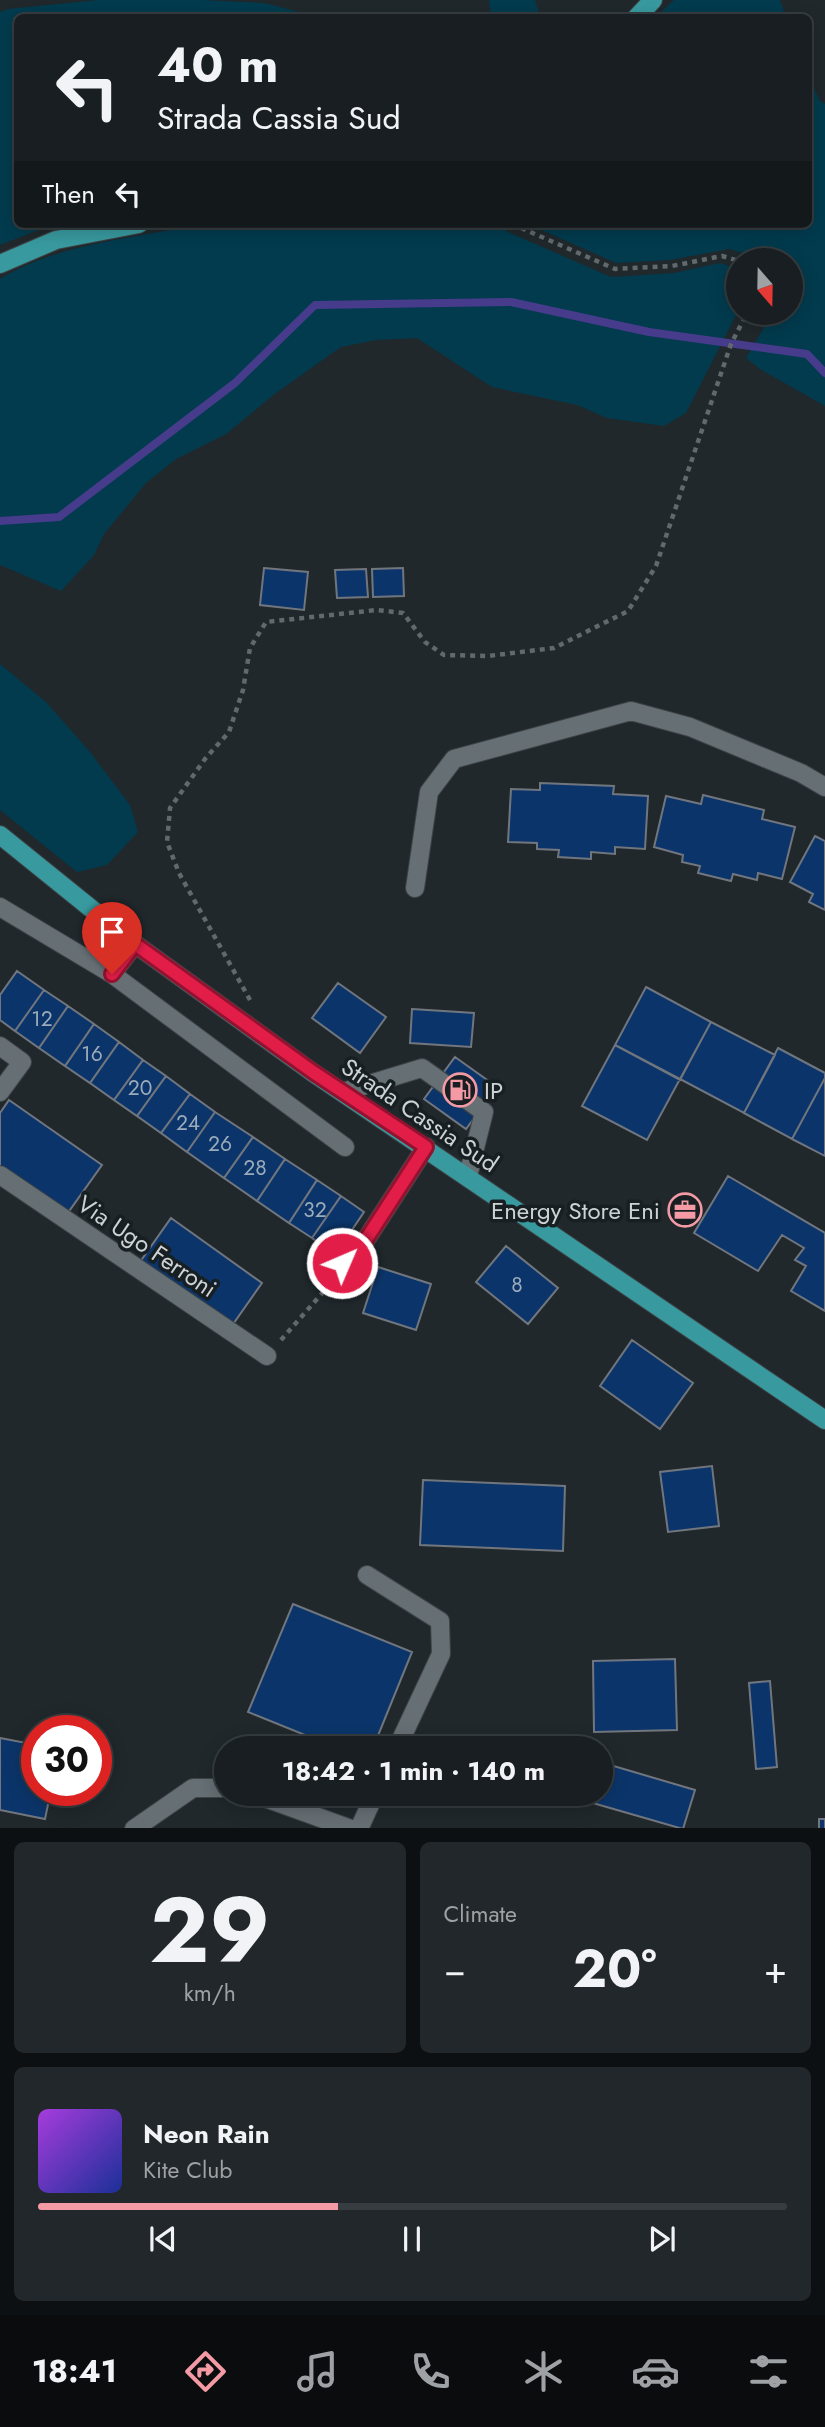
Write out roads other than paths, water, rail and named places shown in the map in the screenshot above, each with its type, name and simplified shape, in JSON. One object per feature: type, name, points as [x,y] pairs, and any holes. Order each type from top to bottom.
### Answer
[{"type":"main road","points":[[640,14],[653,0]]},
{"type":"main road","points":[[0,264],[56,240],[118,228]]},
{"type":"main road","name":"Strada Cassia Sud","points":[[0,835],[135,944],[246,1024],[825,1420]]},
{"type":"street","points":[[415,888],[429,792],[454,760],[631,710],[690,727],[801,773],[825,787]]},
{"type":"street","points":[[0,907],[112,974],[345,1146]]},
{"type":"street","points":[[112,974],[135,944]]},
{"type":"street","points":[[0,1046],[22,1062],[0,1092]]},
{"type":"street","points":[[342,1092],[422,1069],[484,1112],[468,1176]]},
{"type":"street","points":[[337,1268],[356,1255],[426,1147]]},
{"type":"street","name":"Via Ugo Ferroni","points":[[0,1175],[267,1356]]},
{"type":"street","points":[[367,1575],[439,1621],[441,1654],[403,1736]]},
{"type":"street","points":[[135,1828],[193,1788],[214,1788]]},
{"type":"street","points":[[287,1806],[348,1828]]},
{"type":"street","points":[[359,1828],[370,1806]]},
{"type":"waterway","points":[[0,521],[59,517],[235,383],[315,305],[511,302],[649,332],[807,354],[825,373]]},
{"type":"place","name":"IP","points":[[460,1090]]},
{"type":"place","name":"Energy Store Eni","points":[[685,1210]]}]
